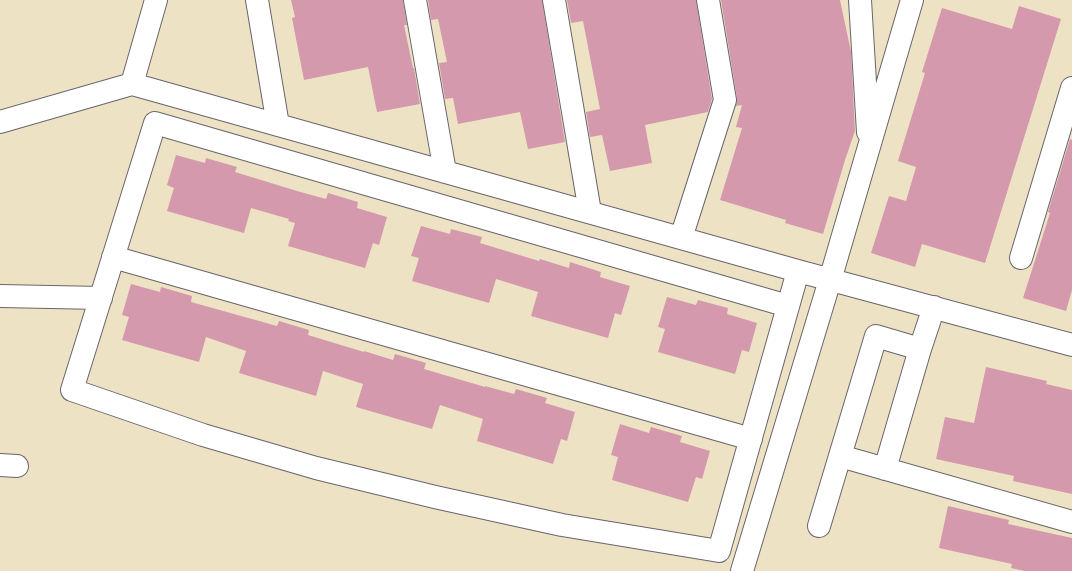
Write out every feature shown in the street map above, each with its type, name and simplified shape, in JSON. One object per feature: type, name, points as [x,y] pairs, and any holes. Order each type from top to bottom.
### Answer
[{"type":"street","points":[[132,84],[156,0]]},
{"type":"street","points":[[257,0],[278,125]]},
{"type":"street","points":[[415,0],[445,172]]},
{"type":"street","points":[[554,0],[590,212]]},
{"type":"street","points":[[681,238],[725,100],[708,0]]},
{"type":"street","points":[[860,0],[869,147]]},
{"type":"street","points":[[742,571],[830,280],[912,0]]},
{"type":"street","points":[[0,122],[132,84],[830,280],[1072,344]]},
{"type":"street","points":[[1020,258],[1072,88]]},
{"type":"street","points":[[788,306],[156,123],[72,390],[203,435],[316,468],[435,497],[554,523],[718,551],[751,439],[798,271]]},
{"type":"street","points":[[114,257],[751,439]]},
{"type":"street","points":[[0,296],[101,298]]},
{"type":"street","points":[[885,469],[920,349],[934,307]]},
{"type":"street","points":[[819,526],[876,336],[920,349]]},
{"type":"street","points":[[840,456],[1072,522]]},
{"type":"building","points":[[291,0],[403,0],[407,25],[404,25],[414,68],[420,104],[377,112],[368,67],[304,80],[292,18],[295,17]]},
{"type":"building","points":[[428,0],[542,0],[565,142],[528,149],[520,112],[458,124],[453,98],[445,99],[439,63],[447,62],[438,19],[431,20]]},
{"type":"building","points":[[567,0],[696,0],[712,99],[708,112],[645,125],[652,163],[610,171],[602,135],[590,137],[586,112],[600,109],[583,21],[571,23]]},
{"type":"building","points":[[721,0],[840,0],[851,52],[855,131],[823,234],[785,223],[786,220],[720,200],[742,128],[736,127],[742,105],[736,106],[737,98]]},
{"type":"building","points":[[1019,6],[1061,19],[985,263],[922,244],[915,267],[871,253],[889,196],[906,201],[916,167],[898,161],[925,73],[922,72],[942,8],[1012,29]]},
{"type":"building","points":[[1070,139],[1072,140],[1072,290],[1066,311],[1023,298],[1050,213],[1048,212]]},
{"type":"building","points":[[176,155],[205,163],[206,158],[237,167],[235,172],[326,199],[328,193],[358,202],[357,208],[387,217],[379,245],[373,243],[365,268],[288,246],[295,223],[288,221],[289,219],[251,208],[244,233],[167,211],[174,188],[167,185]]},
{"type":"building","points":[[421,226],[450,234],[451,229],[482,237],[480,243],[539,261],[540,259],[569,268],[570,262],[601,272],[600,277],[630,286],[621,315],[615,313],[608,338],[531,316],[538,292],[496,279],[489,303],[412,281],[419,258],[411,256]]},
{"type":"building","points":[[131,284],[160,292],[161,287],[192,296],[191,302],[277,326],[279,321],[309,330],[308,335],[393,360],[395,354],[426,363],[424,369],[485,387],[514,394],[516,389],[547,398],[545,403],[575,412],[567,441],[561,439],[553,464],[477,441],[483,419],[440,405],[432,429],[356,407],[363,384],[323,371],[316,396],[239,373],[246,351],[206,337],[199,362],[122,340],[129,317],[122,315]]},
{"type":"building","points":[[667,297],[696,305],[698,300],[728,308],[727,314],[757,323],[749,352],[742,350],[735,374],[658,352],[665,329],[658,327]]},
{"type":"building","points":[[986,367],[1047,381],[1046,384],[1072,390],[1072,494],[1013,481],[1014,476],[936,459],[945,417],[974,423]]},
{"type":"building","points":[[620,424],[649,433],[651,427],[682,436],[680,442],[710,451],[702,479],[696,477],[688,502],[612,480],[618,457],[611,455]]},
{"type":"building","points":[[948,506],[1009,520],[1008,524],[1072,538],[1072,571],[1025,571],[1011,568],[1012,564],[939,548]]}]
